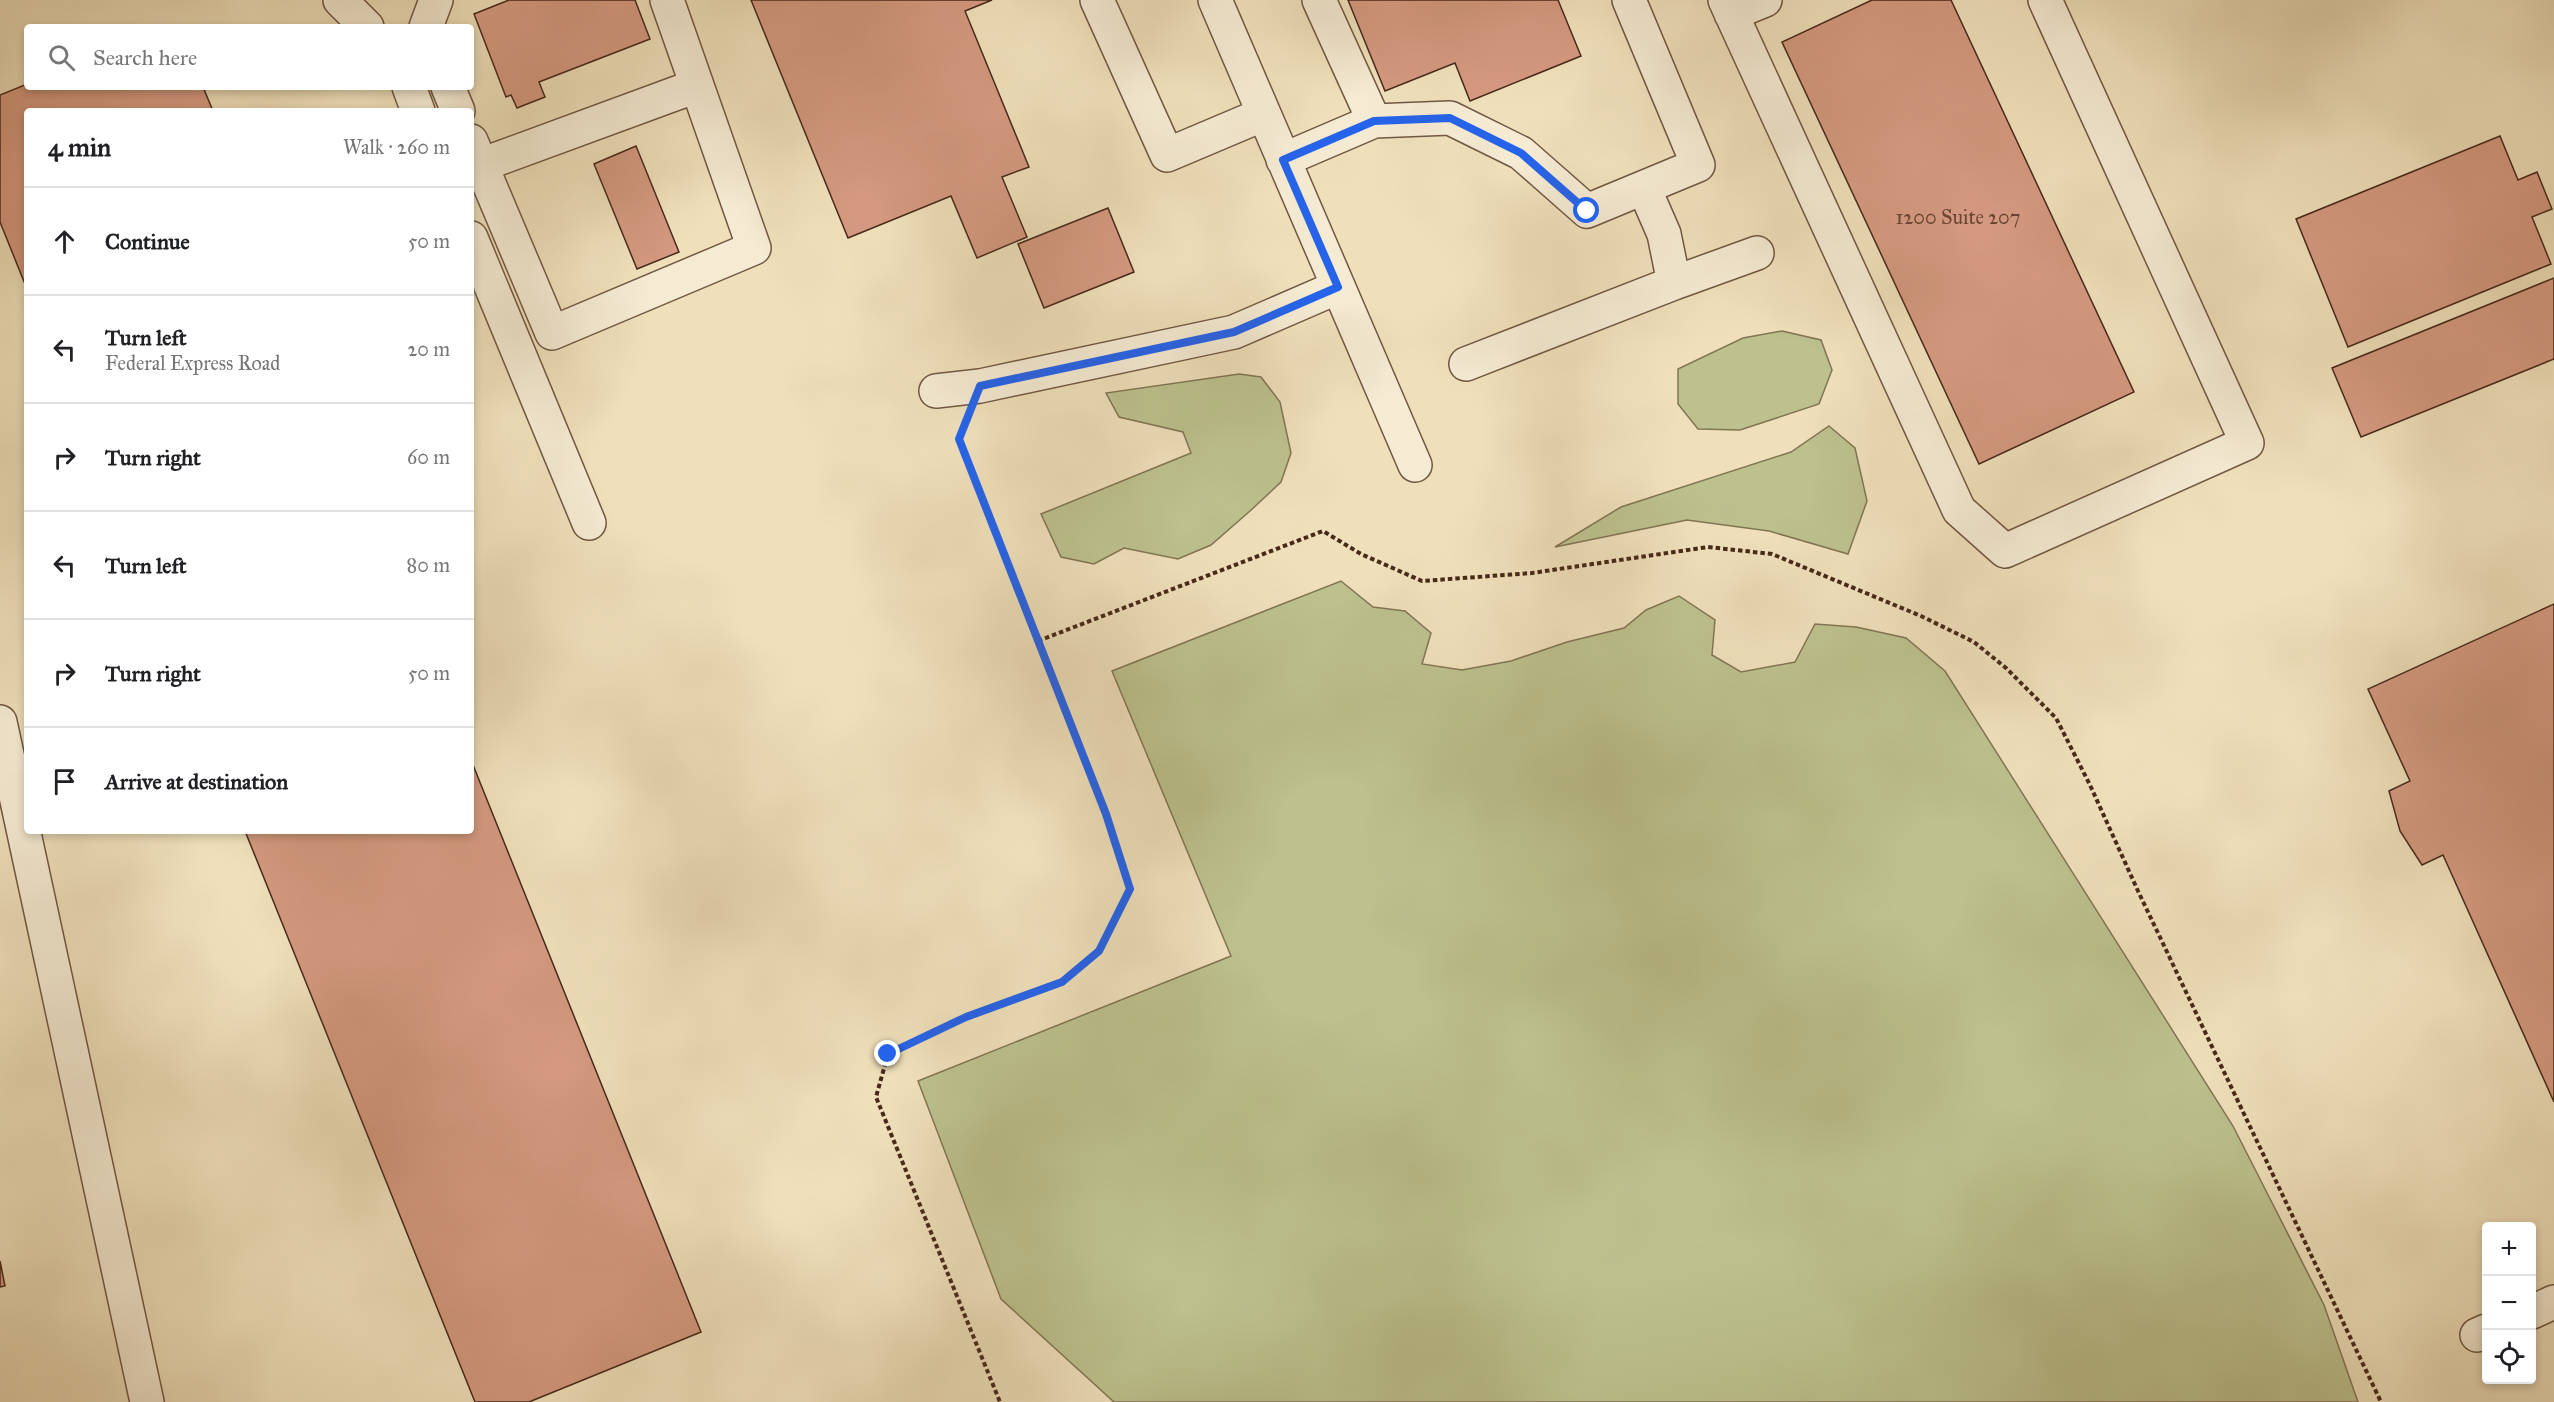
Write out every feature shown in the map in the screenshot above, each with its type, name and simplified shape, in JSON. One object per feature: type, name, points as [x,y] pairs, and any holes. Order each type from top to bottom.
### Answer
[{"type":"street","points":[[340,0],[364,24]]},
{"type":"street","points":[[427,24],[436,0]]},
{"type":"street","points":[[667,0],[754,248],[552,333],[476,153],[696,86]]},
{"type":"street","points":[[1097,0],[1167,155],[1264,114]]},
{"type":"street","points":[[1215,0],[1415,465]]},
{"type":"street","points":[[1319,0],[1374,121]]},
{"type":"street","points":[[1283,160],[1374,121],[1450,118],[1521,153],[1587,211],[1698,165],[1629,0]]},
{"type":"street","points":[[1766,0],[1728,7],[1959,510],[2005,551],[2247,443],[2045,0]]},
{"type":"street","points":[[409,90],[417,108]]},
{"type":"street","points":[[449,90],[457,108]]},
{"type":"street","points":[[1644,188],[1664,234],[1674,283]]},
{"type":"street","points":[[474,245],[589,523]]},
{"type":"street","points":[[1466,364],[1757,253]]},
{"type":"street","points":[[936,391],[980,386],[1234,332],[1338,287]]},
{"type":"street","points":[[0,722],[24,833]]},
{"type":"street","points":[[24,834],[147,1402]]},
{"type":"street","points":[[2536,1310],[2554,1302]]},
{"type":"path","points":[[980,386],[959,439],[1106,814],[1130,889],[1099,951],[1062,982],[966,1017],[888,1054],[876,1097],[1000,1402]]},
{"type":"path","points":[[1038,641],[1323,531],[1361,555],[1422,581],[1532,573],[1708,546],[1772,554],[1921,616],[1974,642],[2006,668],[2056,718],[2090,785],[2158,934],[2381,1402]]},
{"type":"green space","points":[[1782,331],[1821,340],[1832,370],[1819,404],[1740,430],[1698,429],[1678,404],[1678,369],[1743,338]]},
{"type":"green space","points":[[1239,374],[1261,377],[1280,402],[1291,453],[1281,482],[1211,545],[1178,559],[1124,548],[1094,564],[1061,557],[1041,514],[1191,453],[1183,432],[1119,417],[1106,393]]},
{"type":"green space","points":[[1829,426],[1855,448],[1867,501],[1848,554],[1769,531],[1687,520],[1555,547],[1621,507],[1791,452]]},
{"type":"green space","points":[[1341,581],[1373,607],[1405,611],[1431,633],[1422,664],[1462,670],[1511,661],[1567,642],[1624,628],[1646,610],[1679,596],[1715,620],[1712,655],[1741,672],[1795,662],[1815,624],[1856,627],[1906,638],[1945,671],[2233,1126],[2324,1305],[2358,1402],[1114,1402],[1001,1299],[918,1081],[1231,956],[1112,671]]},
{"type":"building","points":[[509,0],[635,0],[650,39],[539,82],[545,97],[517,108],[511,95],[506,97],[474,14]]},
{"type":"building","points":[[751,0],[992,0],[965,11],[1029,167],[1002,177],[1027,237],[977,258],[951,196],[848,238]]},
{"type":"building","points":[[1348,0],[1558,0],[1581,56],[1470,101],[1455,63],[1385,91]]},
{"type":"building","points":[[1872,0],[1951,0],[2134,392],[1979,464],[1782,42]]},
{"type":"building","points":[[24,85],[24,90],[204,90],[212,108],[24,108],[24,282],[0,222],[0,95]]},
{"type":"building","points":[[2500,136],[2518,180],[2537,172],[2552,209],[2532,217],[2551,264],[2348,347],[2296,219]]},
{"type":"building","points":[[636,146],[679,252],[637,269],[594,164]]},
{"type":"building","points":[[1108,208],[1134,272],[1044,308],[1018,244]]},
{"type":"building","points":[[2554,278],[2554,359],[2361,437],[2332,368]]},
{"type":"building","points":[[2554,604],[2554,1102],[2443,855],[2422,865],[2400,831],[2389,791],[2410,781],[2368,689]]},
{"type":"building","points":[[474,767],[701,1332],[529,1402],[475,1402],[246,834],[474,834]]},
{"type":"building","points":[[0,1261],[5,1286],[0,1287]]},
{"type":"route","points":[[888,1054],[966,1017],[1062,982],[1099,951],[1130,889],[1106,814],[959,439],[980,386],[1234,332],[1338,287],[1283,160],[1374,121],[1450,118],[1521,153],[1587,211]]}]
